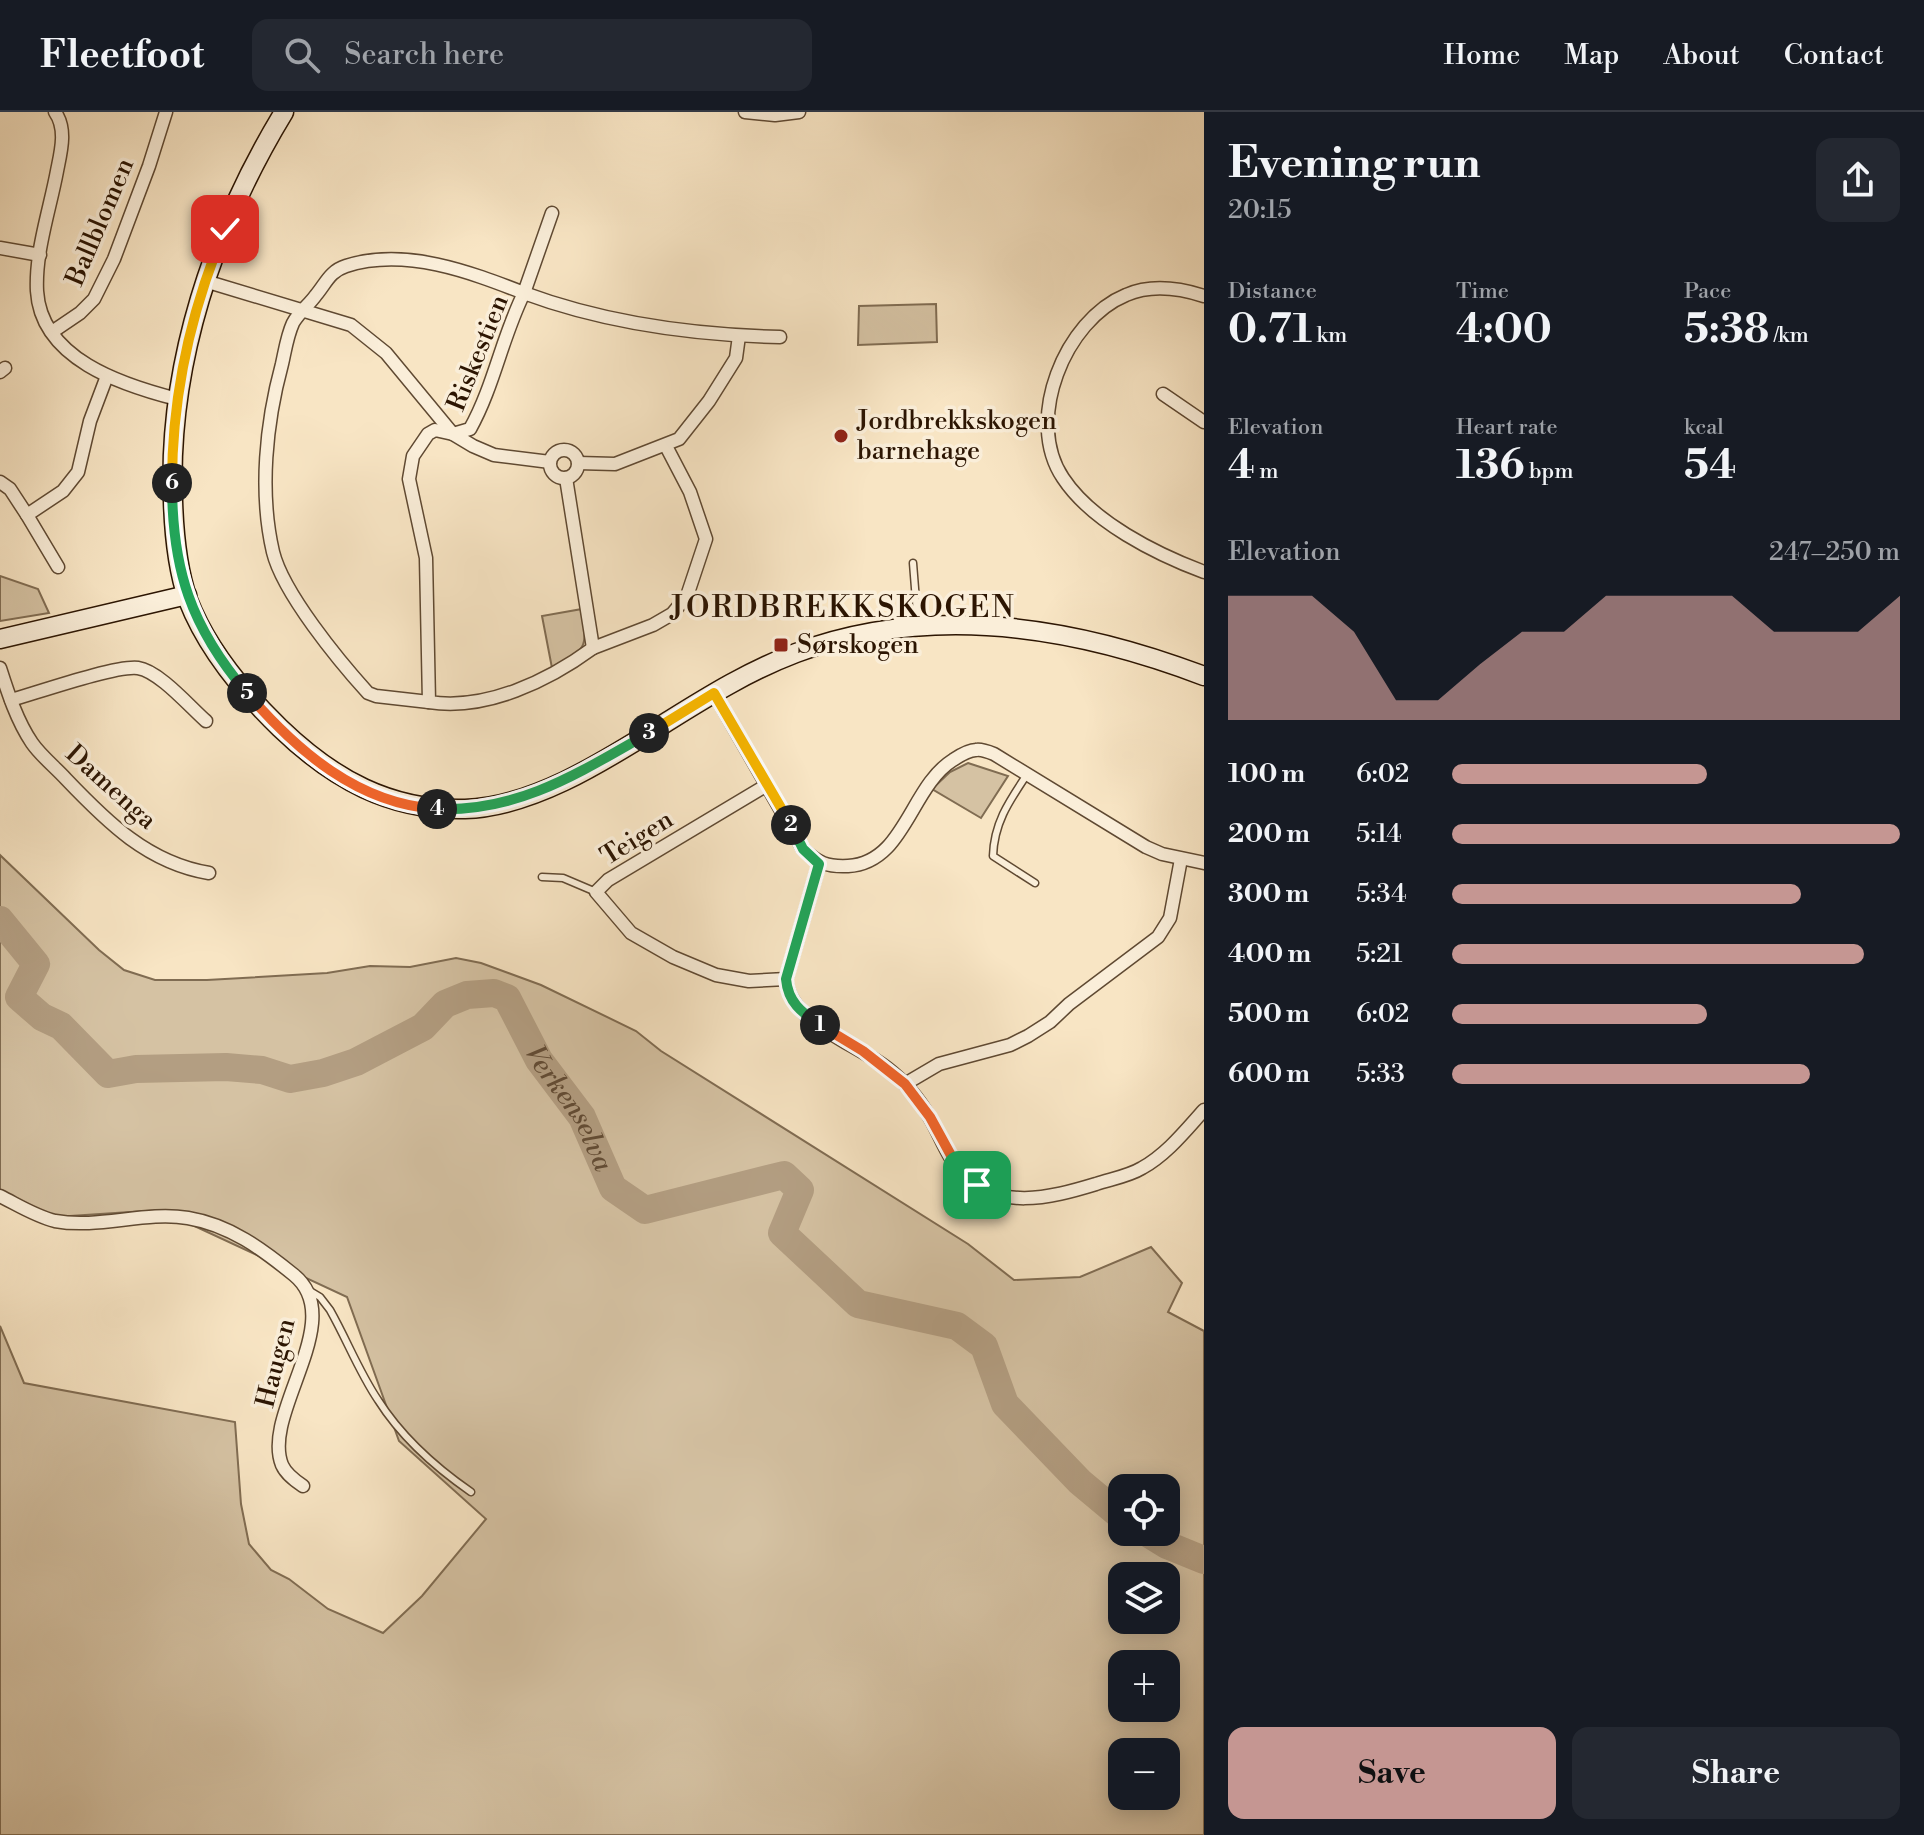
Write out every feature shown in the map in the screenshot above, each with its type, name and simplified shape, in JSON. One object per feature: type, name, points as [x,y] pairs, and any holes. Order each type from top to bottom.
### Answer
[{"type":"main road","points":[[284,112],[225,229],[205,281],[187,348],[177,399],[172,471],[174,525],[187,595],[205,634],[232,675],[291,739],[353,785],[379,797],[419,807],[469,809],[518,800],[595,764],[714,693],[779,660],[820,645],[872,632],[918,626],[985,625],[1061,635],[1148,656],[1204,676]]},
{"type":"main road","points":[[0,639],[187,595]]},
{"type":"street","points":[[55,112],[61,120],[63,141],[40,255],[36,289],[39,311],[72,355],[107,376],[177,399]]},
{"type":"street","name":"Ballblomen","points":[[52,332],[94,299],[129,219],[166,112]]},
{"type":"street","points":[[745,112],[775,115],[799,112]]},
{"type":"street","points":[[552,213],[524,293],[453,268],[415,261],[377,261],[335,271],[302,310],[286,345],[270,417],[267,504],[273,552],[299,605],[368,693],[459,705],[527,686],[569,666],[593,648],[653,625],[672,614],[687,596],[706,539],[690,492],[666,446]]},
{"type":"street","points":[[0,248],[40,255]]},
{"type":"street","points":[[205,281],[351,325],[367,335],[399,368],[453,434],[494,455],[550,462]]},
{"type":"street","points":[[1204,296],[1177,288],[1150,290],[1128,294],[1107,305],[1070,343],[1060,366],[1048,417],[1054,457],[1063,478],[1086,503],[1151,549],[1204,572]]},
{"type":"street","name":"Riskestien","points":[[429,702],[426,558],[409,479],[413,456],[428,434],[435,430],[453,434],[470,429],[479,413],[495,372],[502,343],[524,293],[621,321],[739,336],[780,337]]},
{"type":"street","points":[[578,463],[615,464],[679,439],[709,401],[736,358],[739,336]]},
{"type":"street","points":[[27,515],[63,491],[78,472],[90,421],[107,376]]},
{"type":"street","points":[[1163,394],[1204,422]]},
{"type":"street","points":[[562,450],[575,454],[578,463],[576,471],[566,478],[554,474],[550,462],[554,454],[562,450]]},
{"type":"street","points":[[566,478],[593,648]]},
{"type":"street","points":[[0,482],[10,489],[58,567]]},
{"type":"street","name":"Damenga","points":[[0,668],[32,744],[95,810],[129,839],[181,868],[209,873]]},
{"type":"street","points":[[11,700],[114,671],[139,668],[165,683],[206,721]]},
{"type":"street","points":[[714,693],[803,849],[819,864],[859,865],[881,854],[943,766],[976,750],[994,754],[1028,773],[1146,847],[1204,863]]},
{"type":"street","name":"Teigen","points":[[767,785],[608,880],[596,892],[631,933],[673,957],[727,977],[749,981],[786,979]]},
{"type":"street","points":[[905,1084],[939,1064],[1010,1045],[1028,1036],[1133,959],[1158,937],[1170,918],[1181,859]]},
{"type":"street","points":[[819,864],[786,979],[787,993],[799,1010],[875,1060],[905,1084],[930,1117],[959,1170],[977,1185],[993,1195],[1049,1198],[1141,1169],[1172,1146],[1204,1110]]},
{"type":"street","name":"Haugen","points":[[0,1196],[33,1213],[58,1221],[75,1223],[171,1216],[215,1225],[247,1239],[296,1276],[306,1290],[312,1310],[312,1325],[279,1444],[283,1467],[290,1477],[303,1486]]},
{"type":"lane","points":[[913,563],[918,626]]},
{"type":"lane","points":[[1028,773],[1004,809],[994,836],[993,856],[1035,883]]},
{"type":"lane","points":[[542,877],[563,878],[596,892]]},
{"type":"lane","points":[[306,1290],[315,1293],[330,1310],[376,1398],[400,1430],[425,1456],[471,1492]]},
{"type":"shaded area","points":[[936,304],[937,342],[858,345],[859,306]]},
{"type":"shaded area","points":[[0,576],[38,589],[49,613],[0,621]]},
{"type":"shaded area","points":[[582,609],[582,646],[573,656],[552,668],[542,616]]},
{"type":"shaded area","points":[[968,763],[1008,776],[981,818],[932,789],[950,772]]},
{"type":"shaded area","points":[[0,855],[99,950],[124,970],[155,980],[327,973],[370,966],[410,967],[456,958],[481,963],[541,985],[636,1031],[661,1051],[968,1244],[1014,1280],[1080,1277],[1151,1247],[1182,1283],[1168,1312],[1204,1331],[1204,1835],[0,1835],[0,1326],[24,1383],[235,1422],[241,1504],[249,1544],[271,1570],[289,1579],[328,1609],[383,1633],[422,1596],[486,1519],[399,1441],[347,1297],[160,1210],[55,1217],[0,1192]]},
{"type":"waterway","name":"Verkenselva","points":[[0,920],[36,964],[19,997],[42,1017],[61,1026],[108,1074],[136,1069],[226,1067],[262,1070],[290,1079],[323,1073],[356,1062],[423,1027],[445,1004],[467,995],[494,993],[507,998],[539,1060],[582,1117],[613,1188],[645,1210],[784,1175],[800,1190],[782,1233],[858,1304],[957,1326],[984,1346],[1005,1404],[1080,1482],[1108,1505]]},
{"type":"waterway","name":"Verkenselva","points":[[1169,1546],[1204,1560]]},
{"type":"place","name":"Jordbrekkskogen barnehage","points":[[841,436]]},
{"type":"place","name":"Sørskogen","points":[[781,645]]},
{"type":"district","name":"JORDBREKKSKOGEN","points":[[843,608]]},
{"type":"route","points":[[225,229],[196,309],[187,348],[177,399],[172,492],[176,549],[187,595],[205,634],[232,675],[291,739],[342,779],[397,803],[451,809],[499,805],[539,792],[595,764],[714,693],[803,849],[819,864],[786,979],[787,993],[799,1010],[863,1051],[905,1084],[930,1117],[959,1170],[977,1185]]}]
